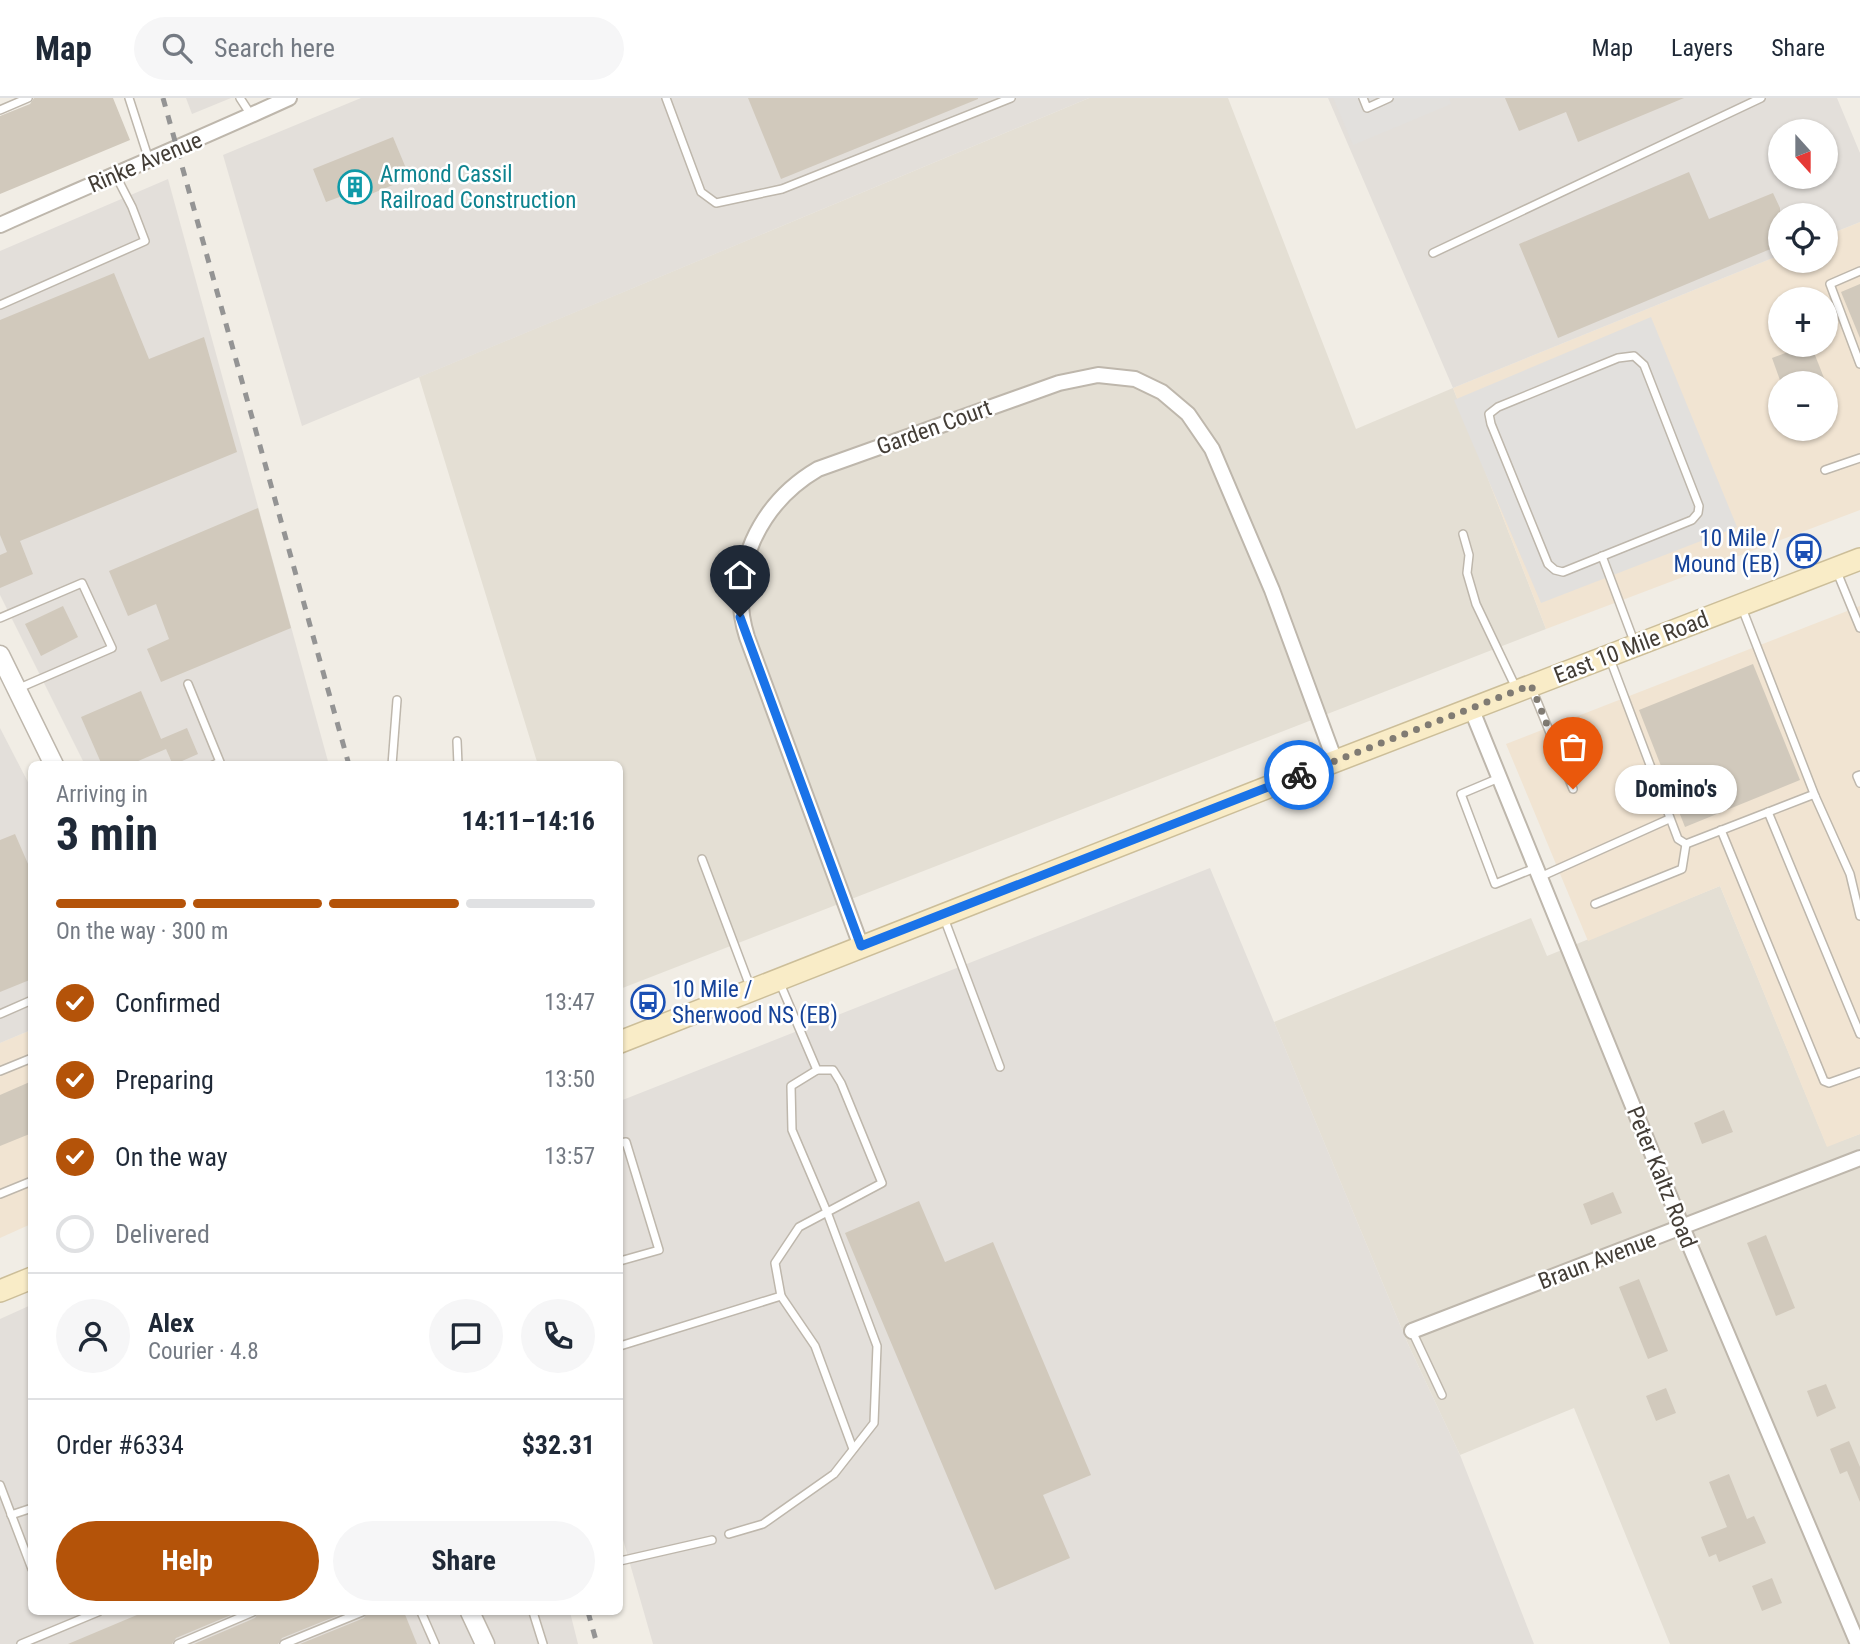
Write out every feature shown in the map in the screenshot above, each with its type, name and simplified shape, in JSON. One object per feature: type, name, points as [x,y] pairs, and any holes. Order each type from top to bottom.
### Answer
[{"type":"main road","name":"East 10 Mile Road","points":[[623,1041],[1471,708],[1860,559]]},
{"type":"main road","points":[[0,1291],[28,1280]]},
{"type":"street","name":"Rinke Avenue","points":[[0,225],[289,98]]},
{"type":"street","name":"Garden Court","points":[[861,946],[740,617],[742,573],[756,534],[784,493],[818,469],[1059,383],[1098,375],[1135,379],[1162,392],[1188,414],[1212,449],[1272,590],[1335,761]]},
{"type":"street","points":[[0,655],[52,761]]},
{"type":"street","name":"Peter Kaltz Road","points":[[1471,708],[1682,1227],[1858,1644]]},
{"type":"street","name":"Braun Avenue","points":[[1412,1331],[1860,1158]]},
{"type":"street","points":[[472,1615],[485,1644]]},
{"type":"lane","points":[[0,110],[28,98]]},
{"type":"lane","points":[[129,98],[149,160]]},
{"type":"lane","points":[[240,98],[251,116]]},
{"type":"lane","points":[[666,98],[701,192],[716,203],[782,188],[1011,98]]},
{"type":"lane","points":[[1363,98],[1367,107],[1389,98]]},
{"type":"lane","points":[[1433,253],[1762,98]]},
{"type":"lane","points":[[0,305],[145,241],[132,207],[114,173]]},
{"type":"lane","points":[[1860,271],[1830,284],[1860,364]]},
{"type":"lane","points":[[1634,356],[1644,365],[1699,506],[1698,513],[1692,520],[1602,556],[1563,572],[1548,564],[1489,414],[1498,407],[1618,358],[1634,356]]},
{"type":"lane","points":[[1825,470],[1860,458]]},
{"type":"lane","points":[[1463,534],[1469,555],[1467,573],[1476,604],[1524,688],[1573,789]]},
{"type":"lane","points":[[1602,556],[1635,645]]},
{"type":"lane","points":[[1836,568],[1860,628]]},
{"type":"lane","points":[[0,618],[82,583],[111,648],[17,690]]},
{"type":"lane","points":[[1741,604],[1815,796],[1850,874],[1860,916]]},
{"type":"lane","points":[[1608,655],[1669,819],[1678,839],[1686,844]]},
{"type":"lane","points":[[188,684],[220,761]]},
{"type":"lane","points":[[392,761],[397,701]]},
{"type":"lane","points":[[457,741],[458,761]]},
{"type":"lane","points":[[1860,775],[1857,776],[1860,783]]},
{"type":"lane","points":[[1499,778],[1461,794],[1495,884],[1538,872],[1669,819]]},
{"type":"lane","points":[[1686,844],[1815,796]]},
{"type":"lane","points":[[1768,812],[1860,1034]]},
{"type":"lane","points":[[1721,831],[1824,1081],[1829,1083],[1860,1072]]},
{"type":"lane","points":[[1595,904],[1682,869],[1686,844]]},
{"type":"lane","points":[[702,859],[751,990]]},
{"type":"lane","points":[[1850,874],[1860,871]]},
{"type":"lane","points":[[943,914],[1000,1067]]},
{"type":"lane","points":[[778,979],[817,1070]]},
{"type":"lane","points":[[0,1014],[28,1002]]},
{"type":"lane","points":[[0,1072],[28,1060]]},
{"type":"lane","points":[[729,1534],[763,1524],[834,1474],[874,1423],[877,1346],[827,1212],[792,1130],[791,1086],[817,1070],[833,1070],[841,1083],[882,1183],[827,1212],[799,1227],[775,1263],[781,1296],[815,1346],[853,1449]]},
{"type":"lane","points":[[623,1142],[659,1250],[623,1260]]},
{"type":"lane","points":[[0,1194],[28,1183]]},
{"type":"lane","points":[[623,1345],[781,1296]]},
{"type":"lane","points":[[1412,1331],[1442,1395]]},
{"type":"lane","points":[[0,1485],[28,1558]]},
{"type":"lane","points":[[12,1516],[28,1510]]},
{"type":"lane","points":[[623,1560],[712,1540]]},
{"type":"lane","points":[[21,1644],[91,1615]]},
{"type":"lane","points":[[178,1644],[246,1615]]},
{"type":"lane","points":[[284,1644],[355,1615]]},
{"type":"lane","points":[[422,1615],[435,1644]]},
{"type":"lane","points":[[534,1615],[543,1644]]},
{"type":"shaded area","points":[[186,98],[231,98],[192,114]]},
{"type":"shaded area","points":[[361,98],[1089,98],[302,426],[223,155]]},
{"type":"shaded area","points":[[1089,98],[1228,98],[1356,429],[1453,388],[1546,629],[623,988],[623,761],[537,761],[419,377]]},
{"type":"shaded area","points":[[1328,98],[1837,98],[1860,153],[1860,222],[1838,231],[1838,203],[1768,203],[1768,260],[1453,388]]},
{"type":"shaded area","points":[[1333,98],[1449,98],[1451,104],[1353,145]]},
{"type":"shaded area","points":[[168,179],[328,761],[83,761],[0,595],[0,251]]},
{"type":"shaded area","points":[[1860,222],[1860,510],[1546,629],[1453,388],[1768,260],[1768,273],[1838,273],[1838,231]]},
{"type":"shaded area","points":[[1651,317],[1737,527],[1541,603],[1454,400]]},
{"type":"shaded area","points":[[1860,606],[1860,1134],[1827,1147],[1720,886],[1588,941],[1506,744]]},
{"type":"shaded area","points":[[0,728],[28,782],[28,1031],[0,1043]]},
{"type":"shaded area","points":[[1210,868],[1408,1344],[1460,1455],[1534,1644],[653,1644],[623,1539],[623,1100]]},
{"type":"shaded area","points":[[1720,886],[1827,1146],[1860,1134],[1860,1644],[1670,1644],[1574,1408],[1460,1455],[1408,1344],[1274,1022],[1531,918],[1547,956]]},
{"type":"shaded area","points":[[28,1031],[28,1225],[0,1238],[0,1043]]},
{"type":"shaded area","points":[[28,1306],[28,1615],[571,1615],[578,1644],[0,1644],[0,1319]]},
{"type":"building","points":[[34,98],[113,98],[130,140],[0,194],[0,116],[30,104]]},
{"type":"building","points":[[748,98],[978,98],[978,99],[781,179]]},
{"type":"building","points":[[1505,98],[1684,98],[1578,142],[1566,112],[1519,131]]},
{"type":"building","name":"Armond Cassil Railroad Construction","points":[[393,137],[410,178],[349,203],[345,195],[326,202],[313,169]]},
{"type":"building","points":[[1689,172],[1709,219],[1773,193],[1778,203],[1768,203],[1768,250],[1558,338],[1519,244]]},
{"type":"building","points":[[114,273],[149,359],[204,337],[237,452],[20,541],[33,574],[0,588],[0,555],[7,552],[0,535],[0,320]]},
{"type":"building","points":[[1860,284],[1860,338],[1841,292]]},
{"type":"building","points":[[1816,357],[1821,371],[1777,371],[1772,358]]},
{"type":"building","points":[[258,508],[291,628],[161,682],[147,649],[169,639],[156,604],[128,616],[109,571]]},
{"type":"building","points":[[63,606],[78,637],[41,656],[25,624]]},
{"type":"building","points":[[1753,664],[1800,780],[1685,827],[1639,710]]},
{"type":"building","points":[[141,691],[161,739],[187,728],[198,754],[182,761],[171,761],[166,749],[138,761],[100,761],[81,717]]},
{"type":"building","points":[[15,834],[28,864],[28,981],[0,992],[0,840]]},
{"type":"building","points":[[28,1083],[28,1135],[0,1146],[0,1095]]},
{"type":"building","points":[[1724,1110],[1733,1132],[1702,1144],[1694,1123]]},
{"type":"building","points":[[1613,1192],[1622,1213],[1591,1225],[1583,1204]]},
{"type":"building","points":[[919,1201],[945,1262],[993,1242],[1091,1475],[1043,1495],[1070,1558],[995,1590],[845,1233]]},
{"type":"building","points":[[1766,1235],[1795,1308],[1776,1316],[1747,1243]]},
{"type":"building","points":[[1639,1279],[1668,1351],[1648,1359],[1619,1287]]},
{"type":"building","points":[[1826,1384],[1836,1408],[1817,1417],[1807,1391]]},
{"type":"building","points":[[1666,1388],[1676,1413],[1656,1421],[1646,1396]]},
{"type":"building","points":[[1849,1441],[1860,1467],[1860,1502],[1847,1471],[1840,1474],[1830,1449]]},
{"type":"building","points":[[1729,1474],[1747,1519],[1754,1516],[1766,1543],[1719,1562],[1716,1554],[1709,1557],[1701,1537],[1727,1527],[1709,1482]]},
{"type":"building","points":[[1772,1578],[1782,1603],[1762,1611],[1752,1586]]},
{"type":"building","points":[[137,1615],[231,1615],[176,1638],[172,1644],[68,1644]]},
{"type":"building","points":[[257,1615],[339,1615],[282,1638],[278,1644],[194,1644]]},
{"type":"building","points":[[366,1615],[405,1615],[417,1644],[300,1644]]},
{"type":"railway","points":[[163,98],[348,761]]},
{"type":"railway","points":[[589,1615],[597,1644]]},
{"type":"way so far","points":[[1299,775],[1531,685],[1573,789]]},
{"type":"place","name":"Armond Cassil Railroad Construction","points":[[355,187]]},
{"type":"place","name":"10 Mile / Mound (EB)","points":[[1804,551]]},
{"type":"place","name":"Domino's","points":[[1573,789]]},
{"type":"place","name":"10 Mile / Sherwood NS (EB)","points":[[648,1002]]},
{"type":"route","points":[[740,617],[861,946],[1299,775]]}]
